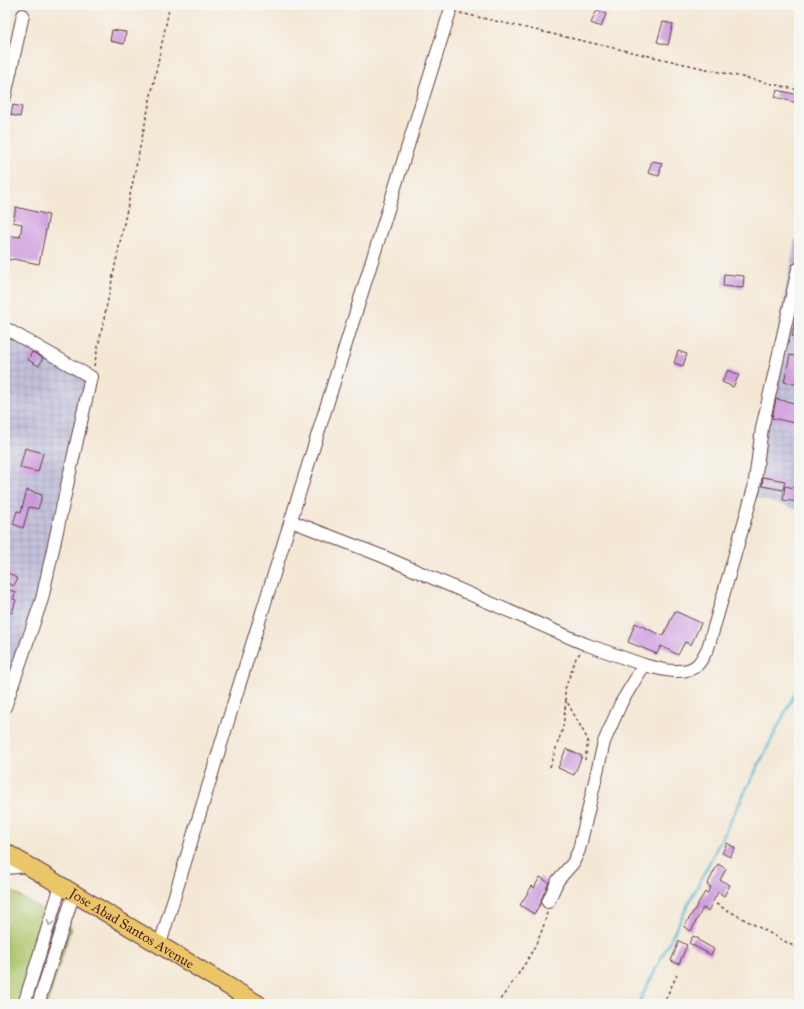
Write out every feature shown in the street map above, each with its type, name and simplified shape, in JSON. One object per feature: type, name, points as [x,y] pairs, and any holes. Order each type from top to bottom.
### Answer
[{"type":"highway","name":"Jose Abad Santos Avenue","points":[[5,852],[258,1004]]},
{"type":"street","points":[[160,944],[233,705],[451,8]]},
{"type":"street","points":[[5,96],[23,15]]},
{"type":"street","points":[[291,521],[389,559],[585,644],[644,665],[670,671],[691,670],[699,664],[708,648],[754,488],[762,428],[798,269]]},
{"type":"street","points":[[5,328],[91,378],[42,599],[5,707]]},
{"type":"street","points":[[548,902],[558,880],[573,863],[579,850],[604,742],[621,703],[644,665]]},
{"type":"street","points":[[5,868],[29,866]]},
{"type":"street","points":[[24,1004],[68,889]]},
{"type":"street","points":[[38,1004],[68,889]]},
{"type":"path","points":[[91,378],[170,5]]},
{"type":"path","points":[[451,8],[799,90]]},
{"type":"path","points":[[550,767],[564,727],[566,700],[565,689],[576,658],[585,644]]},
{"type":"path","points":[[566,700],[588,740],[585,760]]},
{"type":"path","points":[[497,1004],[513,982],[536,943],[545,925],[548,902]]},
{"type":"path","points":[[716,904],[799,949]]},
{"type":"path","points":[[663,1004],[676,975]]},
{"type":"shaded area","points":[[795,239],[799,240],[799,510],[749,496]]},
{"type":"shaded area","points":[[5,329],[87,377],[37,598],[5,693]]},
{"type":"green space","points":[[5,887],[71,928],[47,1004],[5,1004]]},
{"type":"building","points":[[597,10],[606,14],[601,27],[591,23]]},
{"type":"building","points":[[663,22],[673,24],[668,45],[657,42]]},
{"type":"building","points":[[112,30],[126,32],[124,44],[110,41]]},
{"type":"building","points":[[777,90],[799,95],[797,103],[775,97]]},
{"type":"building","points":[[13,105],[22,107],[20,117],[11,115]]},
{"type":"building","points":[[652,161],[662,163],[659,176],[648,173]]},
{"type":"building","points":[[16,207],[49,215],[39,264],[5,259],[5,235],[20,237],[22,224],[13,222]]},
{"type":"building","points":[[724,274],[744,276],[743,288],[723,286]]},
{"type":"building","points":[[796,317],[799,317],[799,338],[792,336]]},
{"type":"building","points":[[678,351],[687,354],[683,366],[674,363]]},
{"type":"building","points":[[32,352],[43,358],[39,366],[28,360]]},
{"type":"building","points":[[790,355],[799,357],[799,385],[784,382]]},
{"type":"building","points":[[728,370],[739,375],[733,387],[722,382]]},
{"type":"building","points":[[776,399],[799,404],[799,424],[772,418]]},
{"type":"building","points":[[25,448],[43,453],[38,472],[20,468]]},
{"type":"building","points":[[763,477],[785,481],[783,490],[762,486]]},
{"type":"building","points":[[785,486],[799,489],[799,502],[783,500]]},
{"type":"building","points":[[27,490],[42,495],[38,509],[29,507],[23,528],[13,524],[17,511],[21,512]]},
{"type":"building","points":[[5,571],[18,579],[13,586],[5,581]]},
{"type":"building","points":[[9,590],[16,592],[13,599],[16,600],[12,613],[5,610],[5,602]]},
{"type":"building","points":[[675,611],[701,623],[691,645],[685,642],[678,655],[661,646],[657,654],[628,642],[635,623],[663,636]]},
{"type":"building","points":[[566,749],[582,756],[574,775],[558,768]]},
{"type":"building","points":[[727,843],[735,848],[730,857],[722,853]]},
{"type":"building","points":[[718,864],[726,869],[720,880],[730,885],[724,896],[718,892],[708,911],[703,908],[691,931],[684,927],[705,892],[707,894],[711,887],[707,885]]},
{"type":"building","points":[[540,877],[549,883],[541,899],[541,903],[534,914],[520,905],[532,886],[534,888]]},
{"type":"building","points":[[693,936],[714,949],[711,955],[689,943]]},
{"type":"building","points":[[679,941],[687,945],[679,964],[671,961]]},
{"type":"waterway","points":[[638,1004],[799,685]]}]
